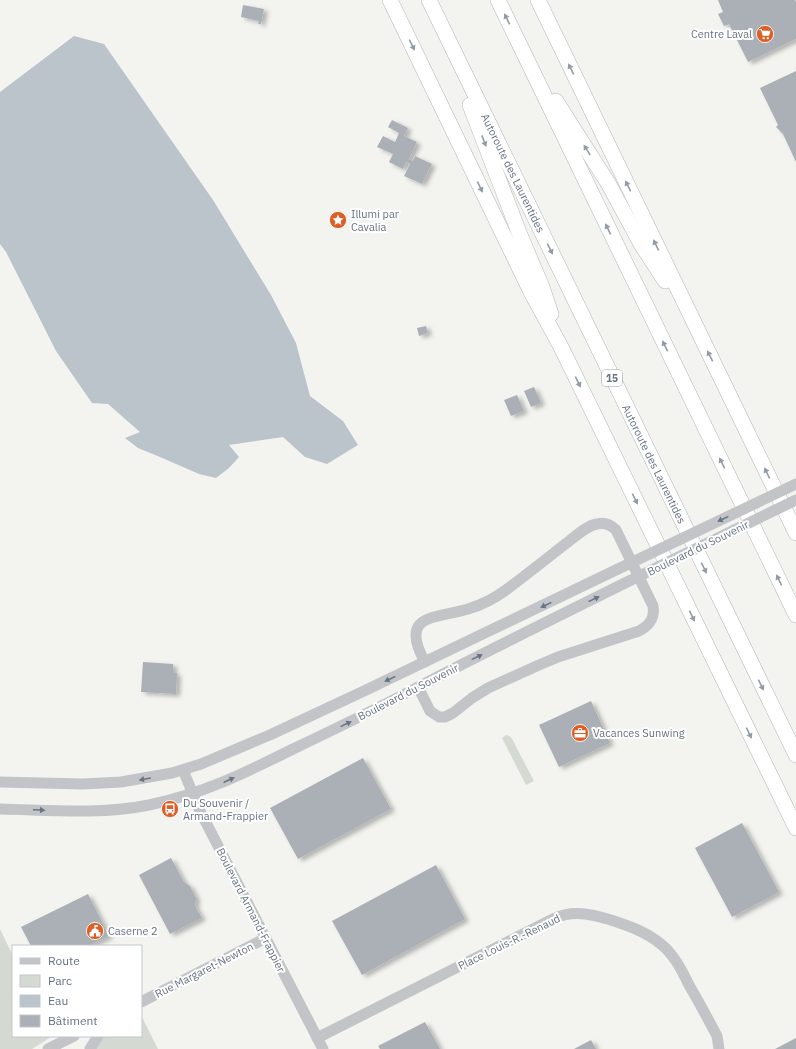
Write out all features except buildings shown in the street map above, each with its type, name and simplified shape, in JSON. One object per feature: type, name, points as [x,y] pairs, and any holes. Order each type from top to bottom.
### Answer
[{"type":"highway","points":[[429,0],[542,287],[561,347]]},
{"type":"highway","name":"Autoroute des Laurentides","points":[[429,0],[796,755]]},
{"type":"highway","points":[[498,0],[796,615]]},
{"type":"highway","points":[[538,0],[796,533]]},
{"type":"highway","points":[[544,0],[549,23]]},
{"type":"highway","points":[[391,3],[531,292],[561,347],[796,828]]},
{"type":"highway","points":[[517,39],[608,183],[641,244],[693,321]]},
{"type":"street","name":"Boulevard du Souvenir","points":[[0,782],[108,784],[143,779],[183,770],[272,734],[464,644],[796,484]]},
{"type":"street","name":"Boulevard du Souvenir","points":[[0,809],[78,811],[113,810],[149,805],[192,794],[232,779],[350,722],[625,583],[796,500]]},
{"type":"street","points":[[418,687],[426,705],[433,714],[439,717],[448,716],[478,694],[539,664],[639,631],[649,625],[652,621],[654,615],[653,606],[616,530],[610,525],[601,523],[596,524],[581,532],[500,594],[470,609],[435,616],[422,623],[416,631],[416,640],[425,662]]},
{"type":"street","name":"Boulevard Armand-Frappier","points":[[183,770],[192,794],[323,1049]]},
{"type":"street","name":"Place Louis-R.-Renaud","points":[[318,1038],[550,921],[567,914],[577,913],[599,916],[631,927],[663,945],[676,962],[717,1036],[720,1049]]},
{"type":"street","name":"Rue Margaret-Newton","points":[[142,1001],[266,938]]},
{"type":"street","points":[[48,1049],[72,1037]]},
{"type":"street","points":[[90,1049],[97,1037]]},
{"type":"green space","points":[[506,735],[511,737],[534,781],[526,785],[502,738]]},
{"type":"green space","points":[[0,929],[12,954],[12,1037],[51,1037],[32,1049],[0,1049]]},
{"type":"green space","points":[[142,1017],[158,1049],[96,1049],[102,1037],[142,1037]]},
{"type":"water","points":[[74,36],[104,44],[213,200],[271,295],[296,343],[310,396],[343,421],[358,445],[327,464],[305,457],[283,437],[229,445],[239,457],[229,468],[216,478],[199,474],[138,448],[125,438],[140,432],[108,404],[92,403],[56,351],[6,252],[0,244],[0,92]]},
{"type":"place","name":"Centre Laval","points":[[765,34]]},
{"type":"place","name":"Illumi par Cavalia","points":[[338,220]]},
{"type":"place","name":"Vacances Sunwing","points":[[580,733]]},
{"type":"place","name":"Du Souvenir / Armand-Frappier","points":[[170,809]]},
{"type":"place","name":"Caserne 2","points":[[95,931]]}]
